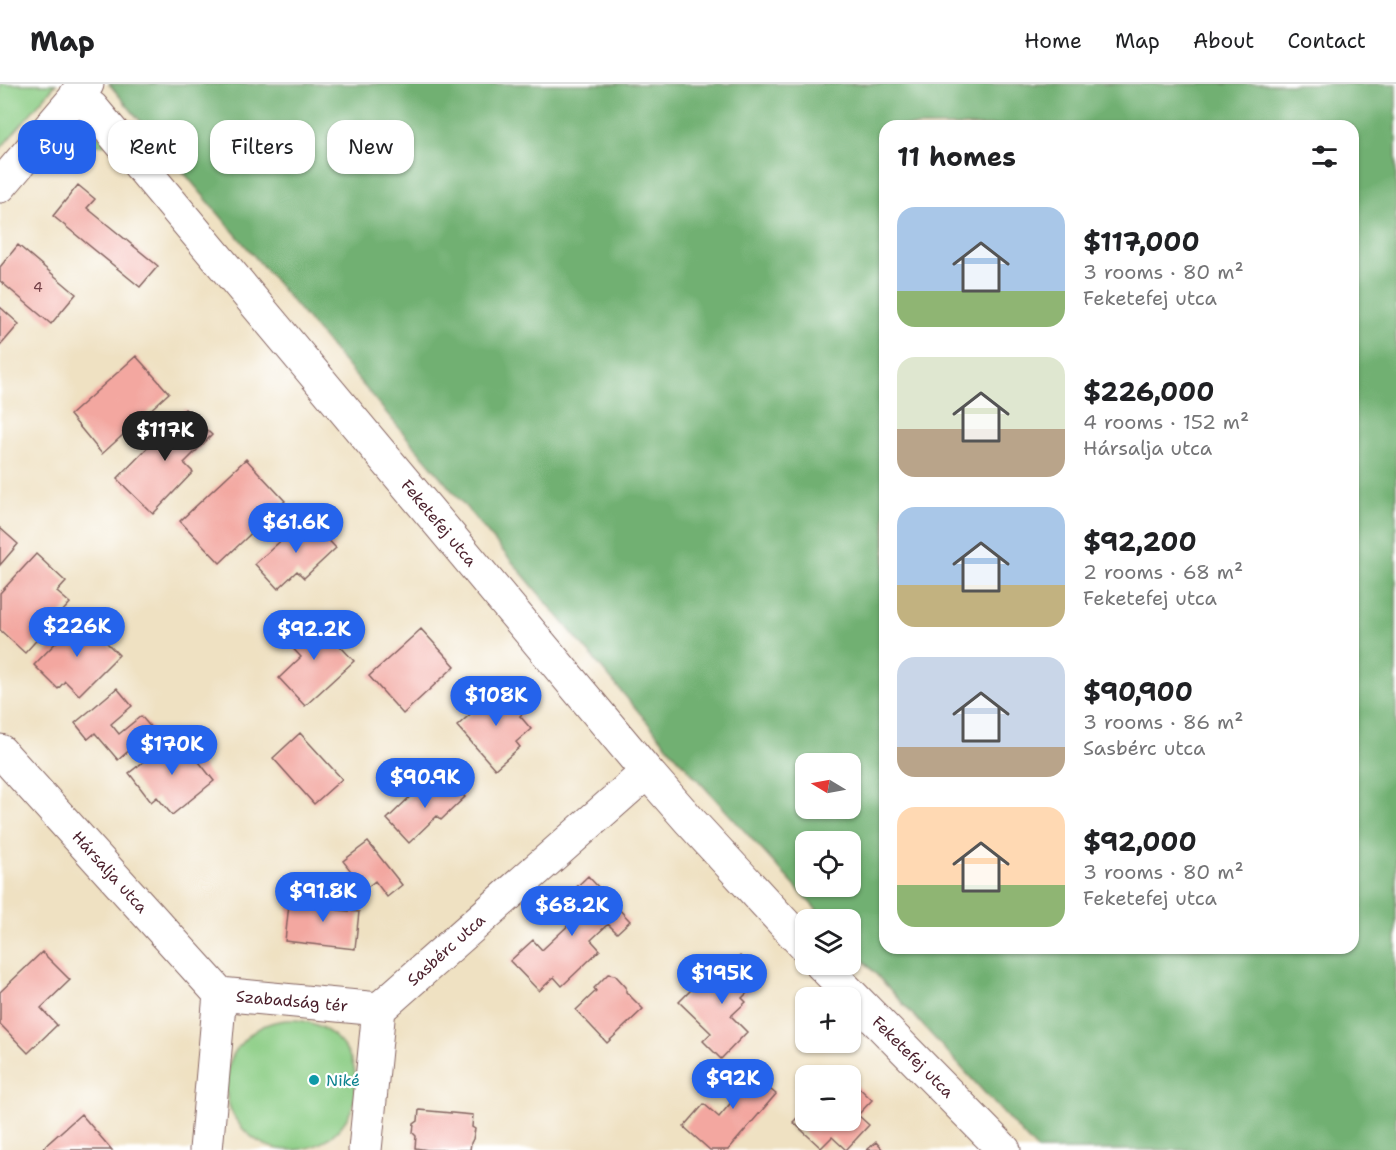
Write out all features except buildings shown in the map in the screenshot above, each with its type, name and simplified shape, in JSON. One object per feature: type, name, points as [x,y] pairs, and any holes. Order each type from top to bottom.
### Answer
[{"type":"street","points":[[0,186],[81,90]]},
{"type":"street","name":"Feketefej utca","points":[[81,90],[92,108],[647,772],[795,935]]},
{"type":"street","name":"Hársalja utca","points":[[0,751],[220,994]]},
{"type":"street","name":"Sasbérc utca","points":[[379,1009],[647,772]]},
{"type":"street","name":"Feketefej utca","points":[[833,975],[1004,1150]]},
{"type":"street","name":"Szabadság tér","points":[[206,1150],[220,994],[379,1009]]},
{"type":"street","points":[[365,1150],[379,1009]]},
{"type":"green space","points":[[0,84],[56,84],[25,120],[18,120],[18,128],[0,149]]},
{"type":"green space","points":[[109,84],[1396,84],[1396,1150],[1037,1150],[861,958],[861,909],[816,909],[805,897],[861,897],[861,831],[795,831],[795,886],[675,755],[185,174],[198,174],[198,120],[139,120]]},
{"type":"green space","points":[[96,135],[108,143],[96,145]]},
{"type":"green space","points":[[291,1020],[316,1025],[337,1039],[351,1060],[356,1085],[351,1110],[337,1131],[316,1145],[291,1150],[266,1145],[245,1131],[231,1110],[226,1085],[231,1060],[245,1039],[266,1025]]},
{"type":"place","name":"Niké","points":[[314,1080]]}]
